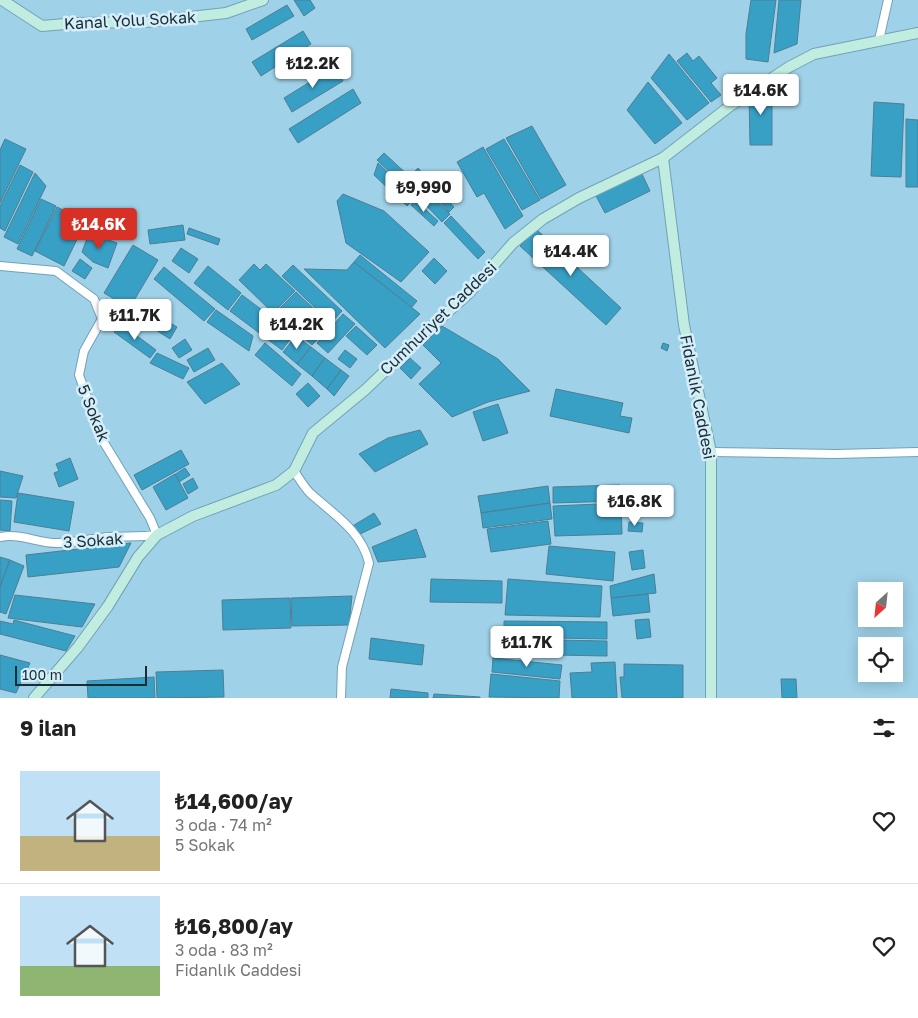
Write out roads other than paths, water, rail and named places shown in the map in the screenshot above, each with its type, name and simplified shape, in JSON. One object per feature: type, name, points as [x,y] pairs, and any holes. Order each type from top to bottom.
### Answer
[{"type":"street","name":"Kanal Yolu Sokak","points":[[2,0],[22,11],[42,26],[76,23],[146,22],[226,13],[263,0]]},
{"type":"street","points":[[879,40],[888,0]]},
{"type":"street","name":"Cumhuriyet Caddesi","points":[[34,698],[78,647],[108,606],[138,557],[157,535],[194,516],[276,485],[294,471],[313,434],[365,390],[428,329],[470,292],[513,243],[543,218],[579,198],[663,158],[730,106],[789,67],[814,54],[918,33]]},
{"type":"street","name":"Fidanlık Caddesi","points":[[663,158],[684,325],[711,452],[711,698]]},
{"type":"street","name":"5 Sokak","points":[[0,266],[56,271],[94,299],[102,319],[84,350],[79,375],[103,441],[150,518],[157,535]]},
{"type":"street","points":[[711,452],[835,454],[918,452]]},
{"type":"street","points":[[294,471],[309,492],[337,515],[367,552],[369,563],[342,667],[341,698]]},
{"type":"street","name":"3 Sokak","points":[[0,537],[8,535],[24,536],[56,543],[109,537],[157,535]]}]
